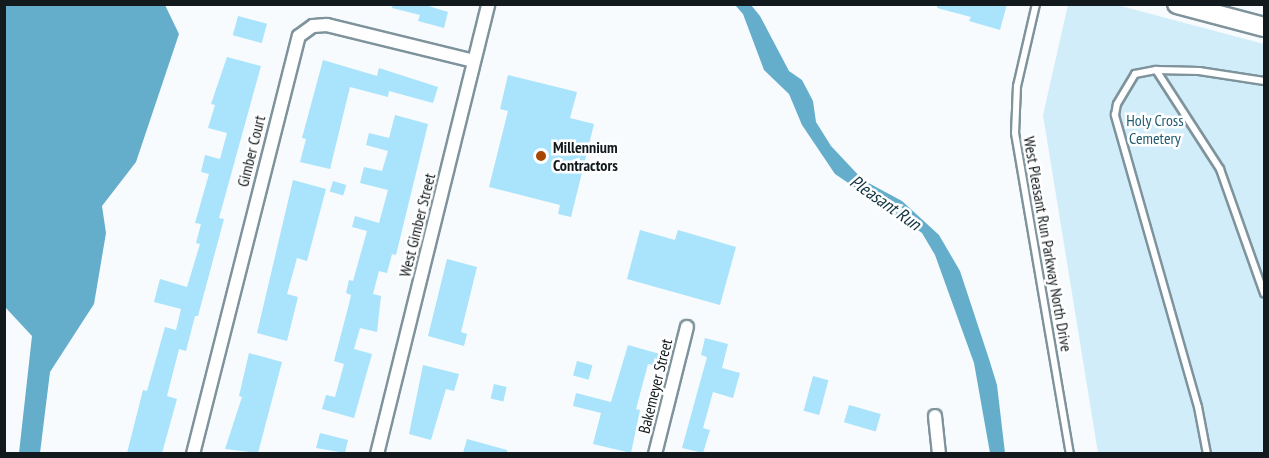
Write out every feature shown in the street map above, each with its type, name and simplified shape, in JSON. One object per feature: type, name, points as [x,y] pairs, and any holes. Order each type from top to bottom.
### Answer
[{"type":"main road","points":[[1177,4],[1264,27]]},
{"type":"street","name":"West Gimber Street","points":[[377,453],[489,4]]},
{"type":"street","name":"Gimber Court","points":[[193,453],[299,36],[313,26],[327,25],[474,62]]},
{"type":"street","name":"Bakemeyer Street","points":[[655,453],[687,327]]},
{"type":"street","points":[[935,416],[939,453]]},
{"type":"lane","name":"West Pleasant Run Parkway North Drive","points":[[1036,4],[1017,86],[1015,133],[1070,453]]},
{"type":"lane","points":[[1207,453],[1198,407],[1115,115],[1121,93],[1135,74],[1156,70],[1199,71],[1264,81]]},
{"type":"lane","points":[[1156,70],[1220,170],[1264,293]]},
{"type":"green space","name":"Holy Cross Cemetery","points":[[1068,5],[1117,5],[1264,44],[1264,453],[1098,453],[1043,115]]},
{"type":"water","points":[[5,4],[165,5],[179,34],[136,162],[102,206],[106,233],[94,304],[50,372],[40,453],[19,453],[32,336],[5,307]]},
{"type":"water","name":"Pleasant Run","points":[[735,5],[751,5],[760,16],[789,71],[802,80],[813,101],[816,122],[831,146],[863,180],[902,201],[939,235],[960,271],[997,385],[1005,453],[990,453],[974,363],[935,255],[922,233],[835,174],[802,125],[789,94],[764,70],[743,14]]},
{"type":"building","points":[[393,4],[422,4],[448,12],[444,28],[418,21],[420,15],[392,8]]},
{"type":"building","points":[[937,4],[1007,4],[1000,30],[969,21],[971,17],[937,8]]},
{"type":"building","points":[[238,16],[267,24],[262,43],[233,35]]},
{"type":"building","points":[[227,57],[261,66],[219,218],[224,219],[198,316],[195,316],[186,351],[179,349],[167,396],[177,399],[162,453],[127,453],[143,390],[147,391],[165,327],[176,330],[181,309],[154,302],[160,279],[187,287],[200,244],[196,243],[201,224],[195,223],[209,174],[201,172],[205,155],[220,159],[227,133],[208,128],[215,105],[211,104]]},
{"type":"building","points":[[323,60],[377,76],[379,68],[438,87],[433,103],[389,91],[388,97],[350,87],[330,169],[300,162],[306,139],[302,138]]},
{"type":"building","name":"Millennium Contractors","points":[[508,75],[577,92],[570,118],[594,124],[571,217],[558,214],[560,205],[489,187],[508,111],[500,109]]},
{"type":"building","points":[[395,115],[428,124],[396,255],[392,254],[387,273],[379,271],[373,294],[381,296],[377,332],[360,328],[354,349],[372,354],[354,418],[322,409],[326,395],[335,397],[344,364],[334,361],[351,295],[346,293],[349,280],[353,281],[367,231],[352,227],[355,216],[379,223],[388,190],[360,183],[364,167],[382,171],[388,151],[366,145],[369,133],[389,138]]},
{"type":"building","points":[[293,180],[326,189],[307,261],[297,258],[287,294],[298,297],[287,341],[257,333]]},
{"type":"building","points":[[333,181],[346,185],[343,196],[330,192]]},
{"type":"building","points":[[640,230],[675,240],[678,230],[736,247],[720,305],[627,279]]},
{"type":"building","points":[[447,259],[477,267],[461,332],[467,334],[464,346],[428,336]]},
{"type":"building","points":[[705,338],[728,344],[722,368],[740,373],[733,398],[713,392],[703,428],[710,430],[703,453],[682,448],[707,357],[701,355]]},
{"type":"building","points":[[628,345],[660,354],[657,366],[648,364],[636,409],[640,410],[631,453],[593,444],[601,413],[573,406],[576,393],[611,402]]},
{"type":"building","points":[[249,353],[282,362],[258,453],[225,449],[242,397],[239,396]]},
{"type":"building","points":[[577,361],[592,365],[589,380],[573,375]]},
{"type":"building","points":[[423,365],[459,374],[454,391],[446,389],[431,440],[409,434]]},
{"type":"building","points":[[813,376],[828,380],[819,415],[804,411]]},
{"type":"building","points":[[494,384],[507,387],[503,402],[491,399]]},
{"type":"building","points":[[849,405],[881,414],[876,431],[844,422]]},
{"type":"building","points":[[320,433],[348,440],[345,453],[316,448]]},
{"type":"building","points":[[467,439],[507,450],[507,453],[463,453]]},
{"type":"place","name":"Millennium Contractors","points":[[541,156]]}]
